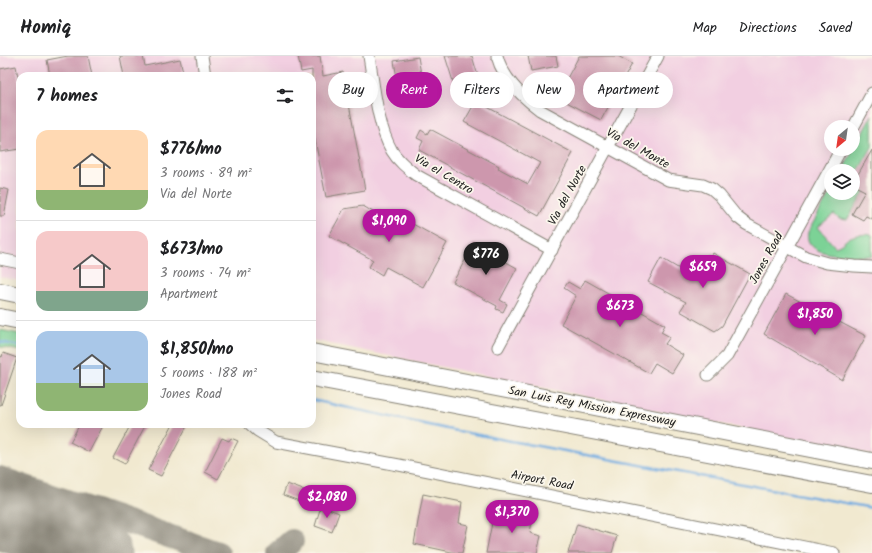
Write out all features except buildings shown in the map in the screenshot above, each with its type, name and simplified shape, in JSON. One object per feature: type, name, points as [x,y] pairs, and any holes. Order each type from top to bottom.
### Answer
[{"type":"highway","points":[[0,291],[16,294]]},
{"type":"highway","points":[[0,317],[16,320]]},
{"type":"highway","name":"San Luis Rey Mission Expressway","points":[[316,353],[872,461]]},
{"type":"highway","name":"San Luis Rey Mission Expressway","points":[[316,379],[872,484]]},
{"type":"street","points":[[202,56],[204,72]]},
{"type":"street","name":"Via el Centro","points":[[369,56],[383,132],[392,152],[400,162],[416,176],[552,250]]},
{"type":"street","name":"Via del Monte","points":[[497,56],[499,64],[511,84],[527,101],[540,110],[668,180],[703,185],[712,189],[720,196],[737,217],[746,224],[806,257],[827,263],[872,267]]},
{"type":"street","name":"Via del Norte","points":[[498,347],[658,56]]},
{"type":"street","points":[[857,120],[872,93]]},
{"type":"street","name":"Jones Road","points":[[708,375],[727,356],[837,156]]},
{"type":"street","points":[[0,259],[16,262]]},
{"type":"street","name":"Airport Road","points":[[254,428],[258,432],[276,442],[399,465],[834,553]]},
{"type":"shaded area","points":[[0,56],[872,56],[872,455],[316,341],[316,72],[16,72],[16,280],[0,277]]},
{"type":"green space","points":[[872,115],[872,147],[860,168],[860,164],[846,164],[850,156],[860,156],[860,137]]},
{"type":"green space","points":[[860,190],[864,192],[860,199]]},
{"type":"green space","points":[[826,200],[859,200],[847,220],[839,219],[834,214],[818,227],[835,247],[854,236],[863,234],[872,235],[872,256],[843,256],[821,251],[813,247],[808,241],[808,232]]},
{"type":"green space","points":[[0,330],[16,333],[16,350],[0,347]]},
{"type":"waterway","points":[[0,342],[16,345]]},
{"type":"waterway","points":[[316,401],[452,430],[872,508]]},
{"type":"taxiway","points":[[0,478],[218,553]]},
{"type":"taxiway","points":[[278,553],[292,541]]},
{"type":"runway","points":[[0,519],[101,553]]}]
